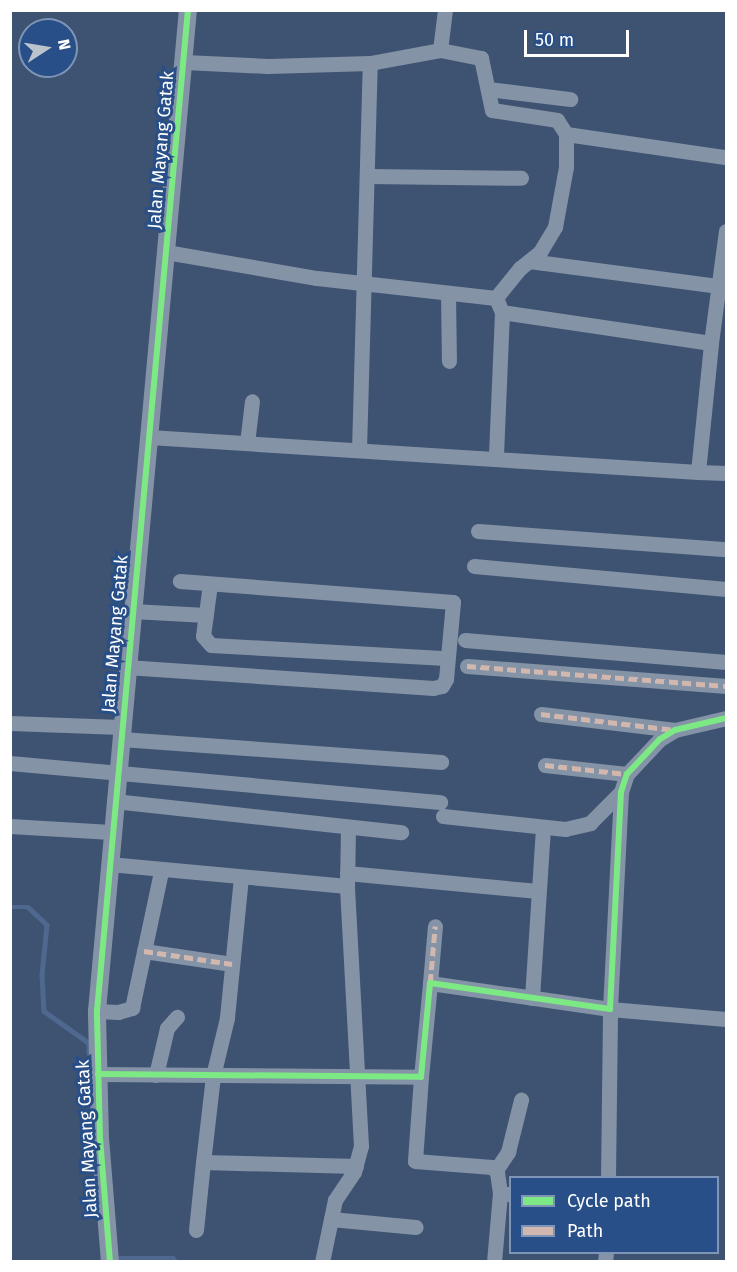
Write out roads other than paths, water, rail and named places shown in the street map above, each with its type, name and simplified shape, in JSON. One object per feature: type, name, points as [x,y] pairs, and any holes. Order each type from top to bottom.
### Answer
[{"type":"street","name":"Jalan Mayang Gatak","points":[[110,1262],[98,1074],[98,1011],[111,832],[188,10]]},
{"type":"street","points":[[440,50],[445,10]]},
{"type":"street","points":[[184,62],[268,66],[370,63],[440,50],[481,58],[490,107],[496,112],[549,118],[559,122],[566,134],[559,213],[546,244],[529,261],[499,305],[496,457]]},
{"type":"street","points":[[359,450],[366,284],[370,63]]},
{"type":"street","points":[[488,89],[570,99]]},
{"type":"street","points":[[549,97],[549,118]]},
{"type":"street","points":[[566,134],[723,157]]},
{"type":"street","points":[[368,176],[521,178]]},
{"type":"street","points":[[698,472],[711,343],[726,231]]},
{"type":"street","points":[[166,252],[366,284],[448,293],[499,305],[711,343]]},
{"type":"street","points":[[529,261],[718,286]]},
{"type":"street","points":[[448,293],[449,361]]},
{"type":"street","points":[[247,443],[252,401]]},
{"type":"street","points":[[149,437],[726,473]]},
{"type":"street","points":[[478,531],[726,549]]},
{"type":"street","points":[[474,566],[726,589]]},
{"type":"street","points":[[126,668],[433,688],[445,683],[453,602],[180,581]]},
{"type":"street","points":[[210,584],[204,641],[211,645],[446,658]]},
{"type":"street","points":[[132,611],[206,615]]},
{"type":"street","points":[[465,640],[726,662]]},
{"type":"street","points":[[467,666],[726,686]]},
{"type":"street","points":[[541,714],[675,730]]},
{"type":"street","points":[[608,1176],[610,1009],[621,792],[627,774],[647,748],[675,730],[726,718]]},
{"type":"street","points":[[10,723],[441,762]]},
{"type":"street","points":[[10,763],[441,809],[543,828],[565,829],[590,823],[621,792]]},
{"type":"street","points":[[545,765],[627,774]]},
{"type":"street","points":[[114,801],[401,832]]},
{"type":"street","points":[[10,826],[111,832]]},
{"type":"street","points":[[322,1262],[338,1195],[357,1166],[360,1146],[347,879],[348,828]]},
{"type":"street","points":[[532,998],[537,891],[543,828]]},
{"type":"street","points":[[109,864],[161,871],[241,877],[347,879],[537,891]]},
{"type":"street","points":[[98,1011],[118,1012],[132,1008],[161,871]]},
{"type":"street","points":[[196,1230],[213,1076],[227,1018],[241,877]]},
{"type":"street","points":[[435,926],[421,1077],[416,1163],[496,1170]]},
{"type":"street","points":[[144,951],[232,964]]},
{"type":"street","points":[[430,983],[610,1009],[726,1019]]},
{"type":"street","points":[[156,1075],[167,1028],[177,1017]]},
{"type":"street","points":[[98,1074],[421,1077]]},
{"type":"street","points":[[496,1170],[508,1152],[521,1100]]},
{"type":"street","points":[[203,1162],[357,1166]]},
{"type":"street","points":[[494,1262],[505,1194],[496,1170]]},
{"type":"street","points":[[331,1219],[416,1227]]},
{"type":"waterway","points":[[10,907],[28,907],[47,925],[42,975],[44,1011],[89,1043],[89,1053]]},
{"type":"waterway","points":[[113,1258],[173,1258],[176,1262]]}]
